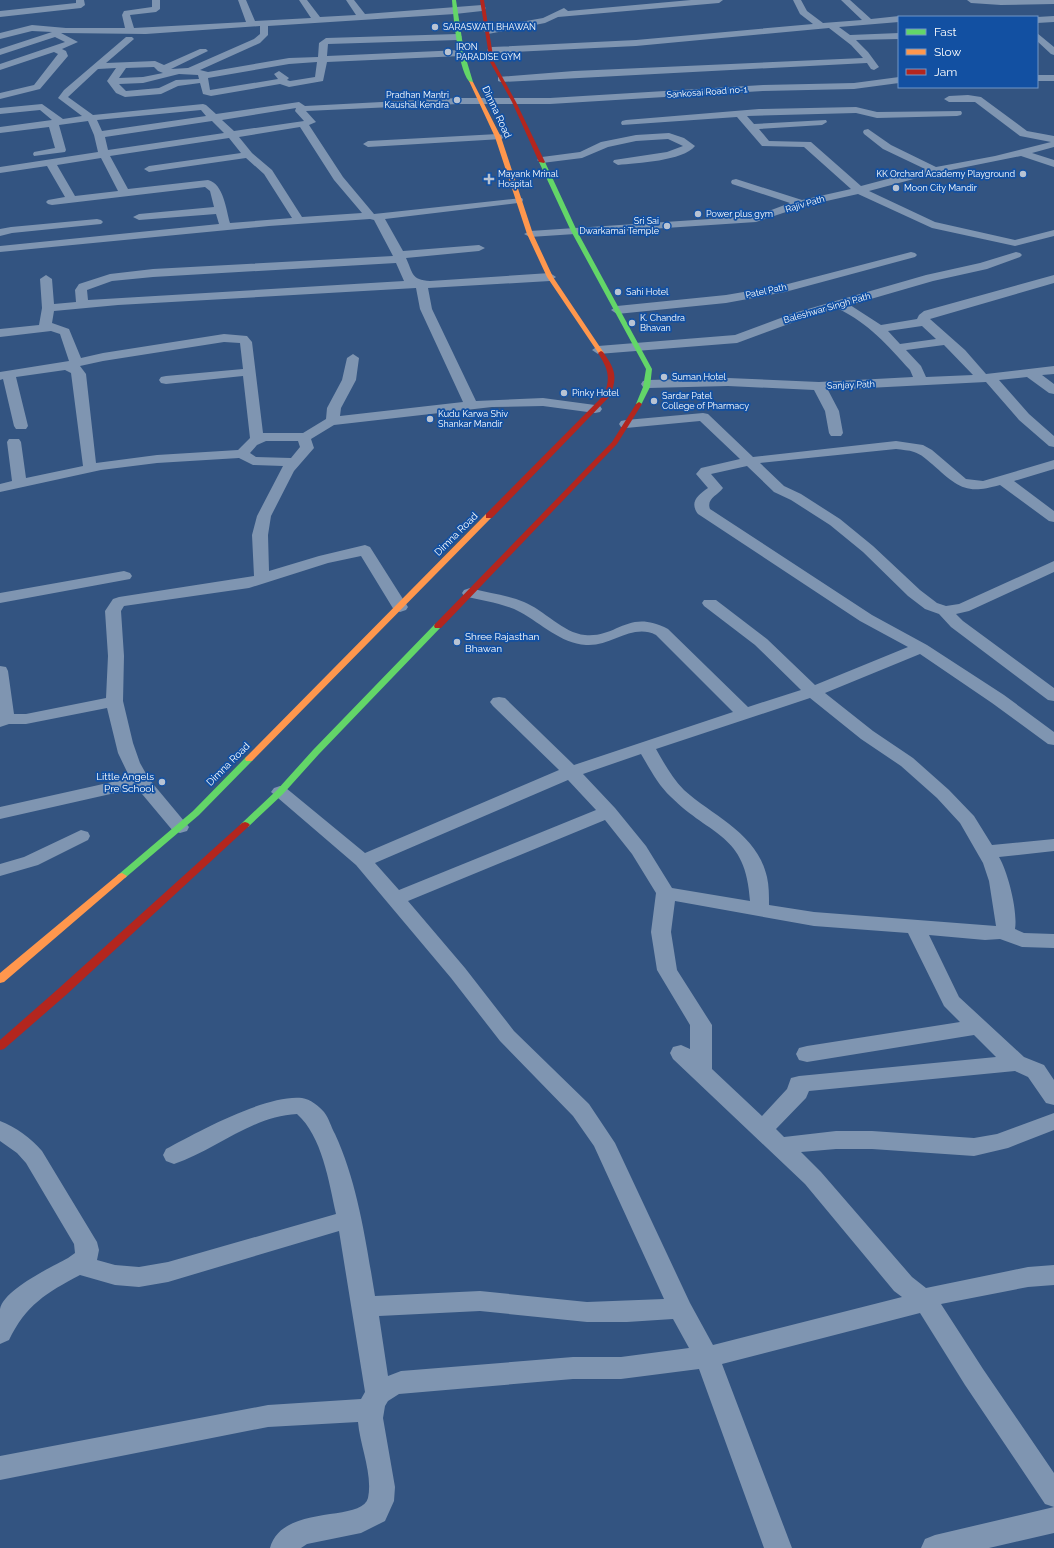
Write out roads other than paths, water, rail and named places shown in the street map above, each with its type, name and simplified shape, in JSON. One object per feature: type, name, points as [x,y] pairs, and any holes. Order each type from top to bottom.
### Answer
[{"type":"street","points":[[129,35],[127,13],[156,8],[156,0]]},
{"type":"street","points":[[242,0],[252,25]]},
{"type":"street","points":[[303,0],[318,21]]},
{"type":"street","points":[[350,0],[363,18]]},
{"type":"street","name":"Dimna Road","points":[[0,979],[202,807],[607,396],[613,380],[609,365],[550,277],[530,234],[498,137],[479,101],[464,66],[458,37],[454,0]]},
{"type":"street","points":[[488,31],[530,23],[555,16],[719,0]]},
{"type":"street","points":[[797,0],[804,12],[855,43],[870,60],[882,82]]},
{"type":"street","points":[[845,0],[868,21]]},
{"type":"street","points":[[971,0],[1054,1]]},
{"type":"street","points":[[0,5],[20,2],[28,11]]},
{"type":"street","points":[[0,14],[28,11],[54,4],[80,2],[80,19],[101,31]]},
{"type":"street","points":[[555,16],[580,3]]},
{"type":"street","points":[[0,36],[32,28],[66,31],[101,31],[129,35],[455,11],[482,4],[492,50],[492,62],[514,102],[574,231],[648,369],[648,384],[645,394],[615,443],[316,752],[280,792],[62,992],[0,1046]]},
{"type":"street","points":[[492,50],[636,43],[898,18]]},
{"type":"street","points":[[1038,19],[1050,19]]},
{"type":"street","points":[[112,81],[143,80],[176,72],[190,71],[257,41],[264,34],[264,24]]},
{"type":"street","points":[[0,27],[17,31]]},
{"type":"street","points":[[0,52],[66,31]]},
{"type":"street","points":[[1038,35],[1048,33]]},
{"type":"street","points":[[0,67],[73,42],[55,34]]},
{"type":"street","points":[[125,193],[104,154],[99,135],[91,118],[63,98],[64,95],[129,35]]},
{"type":"street","points":[[847,38],[898,36]]},
{"type":"street","points":[[1038,36],[1054,52]]},
{"type":"street","points":[[270,63],[280,77],[293,84],[320,79],[324,43],[326,41],[458,37]]},
{"type":"street","points":[[0,96],[37,87],[63,56],[63,53],[56,49]]},
{"type":"street","points":[[161,69],[203,51]]},
{"type":"street","points":[[204,83],[304,53]]},
{"type":"street","points":[[270,63],[323,58],[461,54]]},
{"type":"street","points":[[502,79],[574,74],[870,60]]},
{"type":"street","points":[[96,66],[144,64],[158,65],[161,69],[176,72]]},
{"type":"street","points":[[112,81],[124,65]]},
{"type":"street","points":[[190,71],[204,83]]},
{"type":"street","points":[[574,74],[592,99]]},
{"type":"street","points":[[112,81],[119,91],[129,94],[161,91],[176,83],[204,83],[280,77]]},
{"type":"street","points":[[1038,78],[1054,78]]},
{"type":"street","name":"Sankosai Road no-1","points":[[213,118],[299,105],[302,109],[332,106],[592,99],[763,88],[854,86],[898,80]]},
{"type":"street","points":[[204,83],[203,107],[232,135],[248,155],[268,172],[299,221]]},
{"type":"street","points":[[608,98],[623,120],[739,113],[837,110],[856,110],[872,114],[957,113]]},
{"type":"street","points":[[949,99],[978,99],[1024,134],[1053,141]]},
{"type":"street","points":[[0,111],[42,107],[57,123],[56,134],[60,150],[22,156]]},
{"type":"street","points":[[0,130],[91,118],[203,107]]},
{"type":"street","points":[[0,170],[303,124],[311,121],[300,111],[302,109]]},
{"type":"street","points":[[739,113],[764,142],[768,144],[800,142],[808,144],[840,175],[858,188],[932,225],[1015,243],[1054,233]]},
{"type":"street","points":[[850,120],[868,119],[872,114]]},
{"type":"street","points":[[99,135],[213,118]]},
{"type":"street","points":[[751,127],[835,121]]},
{"type":"street","points":[[303,124],[324,154],[338,178],[374,217],[399,257],[409,279],[418,285],[426,309],[471,404]]},
{"type":"street","points":[[868,132],[887,147],[931,168]]},
{"type":"street","points":[[42,136],[56,134]]},
{"type":"street","points":[[542,160],[582,155],[605,144],[636,138],[669,136],[690,146],[684,151],[650,159],[618,162]]},
{"type":"street","points":[[368,144],[498,137]]},
{"type":"street","name":"Rajiv Path","points":[[530,234],[737,222],[765,217],[801,203],[931,168],[995,160],[1023,153],[1053,141]]},
{"type":"street","points":[[1023,153],[1054,164]]},
{"type":"street","points":[[149,169],[248,155]]},
{"type":"street","points":[[50,162],[72,200]]},
{"type":"street","points":[[736,182],[801,203]]},
{"type":"street","points":[[52,202],[208,183],[215,190],[226,228]]},
{"type":"street","points":[[0,249],[299,221],[374,217],[518,200]]},
{"type":"street","points":[[139,217],[221,210]]},
{"type":"street","points":[[0,233],[11,230],[97,222]]},
{"type":"street","points":[[82,305],[81,290],[83,287],[110,278],[153,273],[399,257],[479,248]]},
{"type":"street","name":"Patel Path","points":[[617,310],[726,299],[785,288],[911,255]]},
{"type":"street","name":"Baleshwar Singh Path","points":[[598,350],[737,339],[786,320],[930,278],[983,266],[1016,255]]},
{"type":"street","points":[[48,308],[550,277]]},
{"type":"street","points":[[46,279],[48,308],[45,325],[65,332],[70,365],[79,374],[90,468]]},
{"type":"street","points":[[1054,279],[928,314],[923,318],[925,322],[987,378],[1024,417],[1054,442]]},
{"type":"street","points":[[840,305],[858,314],[879,329],[916,369],[922,382]]},
{"type":"street","points":[[879,329],[925,322]]},
{"type":"street","points":[[0,333],[50,328]]},
{"type":"street","points":[[21,426],[4,375],[70,365],[103,357],[233,338],[243,339],[246,342],[257,439]]},
{"type":"street","points":[[896,348],[947,341]]},
{"type":"street","points":[[332,421],[334,408],[349,380],[353,358]]},
{"type":"street","name":"Sanjay Path","points":[[648,384],[728,382],[819,386],[987,378],[1054,370]]},
{"type":"street","points":[[166,380],[250,372]]},
{"type":"street","points":[[1030,374],[1054,390]]},
{"type":"street","points":[[819,386],[832,411],[836,433]]},
{"type":"street","points":[[242,454],[252,442],[257,439],[266,437],[304,437],[315,432],[327,422],[332,421],[471,404],[543,402],[595,408]]},
{"type":"street","points":[[626,424],[703,417],[779,489],[824,515],[849,534],[926,602],[939,610],[945,611],[963,608],[1052,569]]},
{"type":"street","points":[[262,579],[260,546],[262,522],[288,469],[307,448],[304,437]]},
{"type":"street","points":[[14,442],[20,483]]},
{"type":"street","points":[[1054,464],[977,486],[961,482],[927,453],[909,445],[896,445],[749,462],[709,469],[703,474],[716,488],[702,500],[700,505],[703,510],[866,618],[921,648],[998,699],[1054,740]]},
{"type":"street","points":[[0,488],[90,468],[158,459],[242,454],[253,461],[294,462]]},
{"type":"street","points":[[1002,479],[1054,518]]},
{"type":"street","points":[[180,827],[141,782],[128,755],[120,732],[114,701],[116,656],[113,611],[116,604],[129,600],[249,583],[324,559],[365,550],[400,607]]},
{"type":"street","points":[[0,598],[124,576]]},
{"type":"street","points":[[470,593],[517,605],[535,613],[570,635],[587,640],[628,628],[651,625],[662,632],[744,714]]},
{"type":"street","points":[[710,603],[761,642],[813,692],[867,735],[907,762],[943,794],[967,820],[986,852],[999,881],[1006,922],[1005,929],[1002,932]]},
{"type":"street","points":[[945,611],[957,624],[1054,696]]},
{"type":"street","points":[[363,862],[446,824],[571,772],[645,746],[813,692],[921,648]]},
{"type":"street","points":[[0,671],[3,721],[26,719],[114,701]]},
{"type":"street","points":[[499,702],[571,772],[608,812],[639,850],[666,893],[661,932],[667,970],[702,1025],[701,1072]]},
{"type":"street","points":[[645,746],[667,783],[678,794],[725,828],[740,842],[750,858],[757,876],[760,910]]},
{"type":"street","points":[[0,813],[141,782]]},
{"type":"street","points":[[280,792],[363,862],[458,973],[507,1036],[581,1110],[594,1126],[604,1143],[680,1308],[707,1357],[778,1548]]},
{"type":"street","points":[[395,899],[608,812]]},
{"type":"street","points":[[0,870],[31,860],[81,836]]},
{"type":"street","points":[[986,852],[1054,845]]},
{"type":"street","points":[[666,893],[814,919],[985,933],[1002,932],[1022,940],[1054,941]]},
{"type":"street","points":[[915,927],[951,1001],[1016,1063],[1036,1071],[1054,1097]]},
{"type":"street","points":[[807,1054],[978,1027]]},
{"type":"street","points":[[681,1053],[813,1178],[903,1284],[926,1301],[974,1377],[1054,1495]]},
{"type":"street","points":[[762,1130],[798,1092],[800,1084],[1016,1063]]},
{"type":"street","points":[[174,1155],[213,1134],[264,1113],[288,1107],[304,1106],[313,1112],[320,1122],[329,1142],[346,1198],[364,1307],[383,1495],[376,1512],[358,1521],[302,1532],[285,1544],[284,1548]]},
{"type":"street","points":[[779,1146],[836,1140],[872,1140],[974,1148],[1000,1142],[1054,1121]]},
{"type":"street","points":[[0,1130],[25,1147],[34,1158],[84,1242],[87,1250],[86,1258],[78,1264],[34,1289],[10,1314],[2,1326],[0,1333]]},
{"type":"street","points":[[78,1264],[115,1275],[139,1277],[168,1272],[349,1219]]},
{"type":"street","points":[[0,1468],[268,1416],[374,1402],[401,1382],[573,1368],[621,1368],[707,1357],[926,1301],[935,1295],[1028,1277],[1054,1275]]},
{"type":"street","points":[[364,1307],[479,1301],[513,1302],[572,1311],[620,1314],[680,1308]]},
{"type":"street","points":[[935,1548],[1054,1520]]},
{"type":"place","name":"SARASWATI BHAWAN","points":[[435,27]]},
{"type":"place","name":"IRON PARADISE GYM","points":[[448,52]]},
{"type":"place","name":"Pradhan Mantri Kaushal Kendra","points":[[457,100]]},
{"type":"place","name":"KK Orchard Academy Playground","points":[[1023,174]]},
{"type":"place","name":"Mayank Mrinal Hospital","points":[[489,179]]},
{"type":"place","name":"Moon City Mandir","points":[[896,188]]},
{"type":"place","name":"Power plus gym","points":[[698,214]]},
{"type":"place","name":"Sri Sai Dwarkamai Temple","points":[[667,226]]},
{"type":"place","name":"Sahi Hotel","points":[[618,292]]},
{"type":"place","name":"K. Chandra Bhavan","points":[[632,323]]},
{"type":"place","name":"Suman Hotel","points":[[664,377]]},
{"type":"place","name":"Pinky Hotel","points":[[564,393]]},
{"type":"place","name":"Sardar Patel College of Pharmacy","points":[[654,401]]},
{"type":"place","name":"Kudu Karwa Shiv Shankar Mandir","points":[[430,419]]},
{"type":"place","name":"Shree Rajasthan Bhawan","points":[[457,642]]},
{"type":"place","name":"Little Angels Pre School","points":[[162,782]]}]
